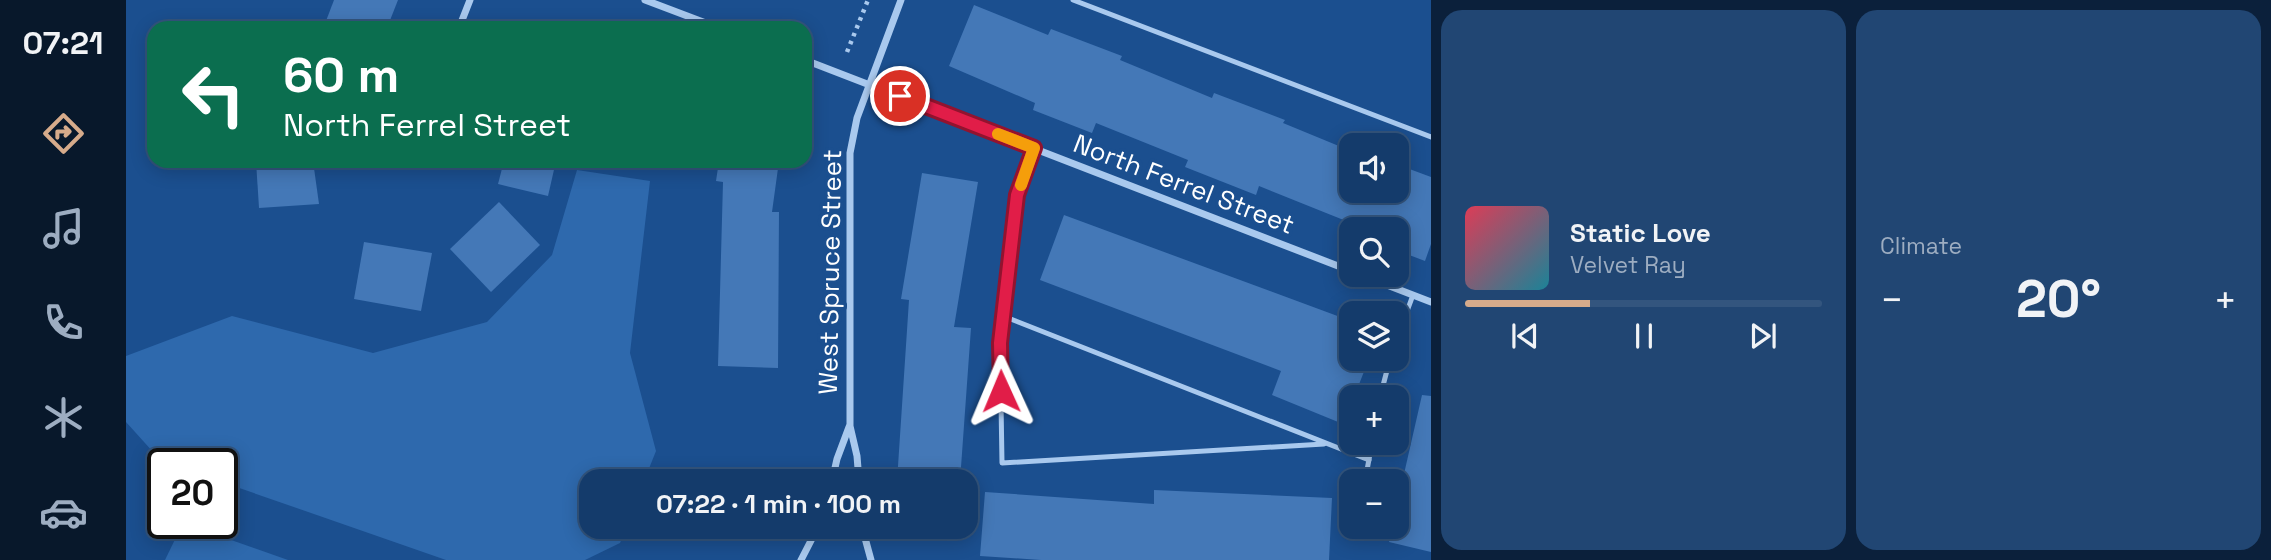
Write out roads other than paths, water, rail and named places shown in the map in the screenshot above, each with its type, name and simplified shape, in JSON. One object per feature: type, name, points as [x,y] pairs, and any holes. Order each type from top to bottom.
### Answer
[{"type":"street","points":[[462,21],[470,0]]},
{"type":"street","points":[[645,0],[700,21]]},
{"type":"street","name":"West Spruce Street","points":[[859,469],[850,426],[850,153],[857,118],[901,0]]},
{"type":"street","name":"North Ferrel Street","points":[[812,64],[1339,266]]},
{"type":"street","points":[[1392,287],[1431,302]]},
{"type":"street","name":"West Spruce Street","points":[[835,469],[850,426]]},
{"type":"street","points":[[801,560],[812,539]]},
{"type":"street","points":[[865,539],[871,560]]},
{"type":"lane","points":[[1073,0],[1431,137]]},
{"type":"lane","points":[[1034,148],[1017,195],[1000,343],[1002,463],[1324,443]]},
{"type":"lane","points":[[1409,306],[1413,295]]},
{"type":"lane","points":[[1003,316],[1369,460]]},
{"type":"lane","points":[[1367,469],[1370,455]]}]
